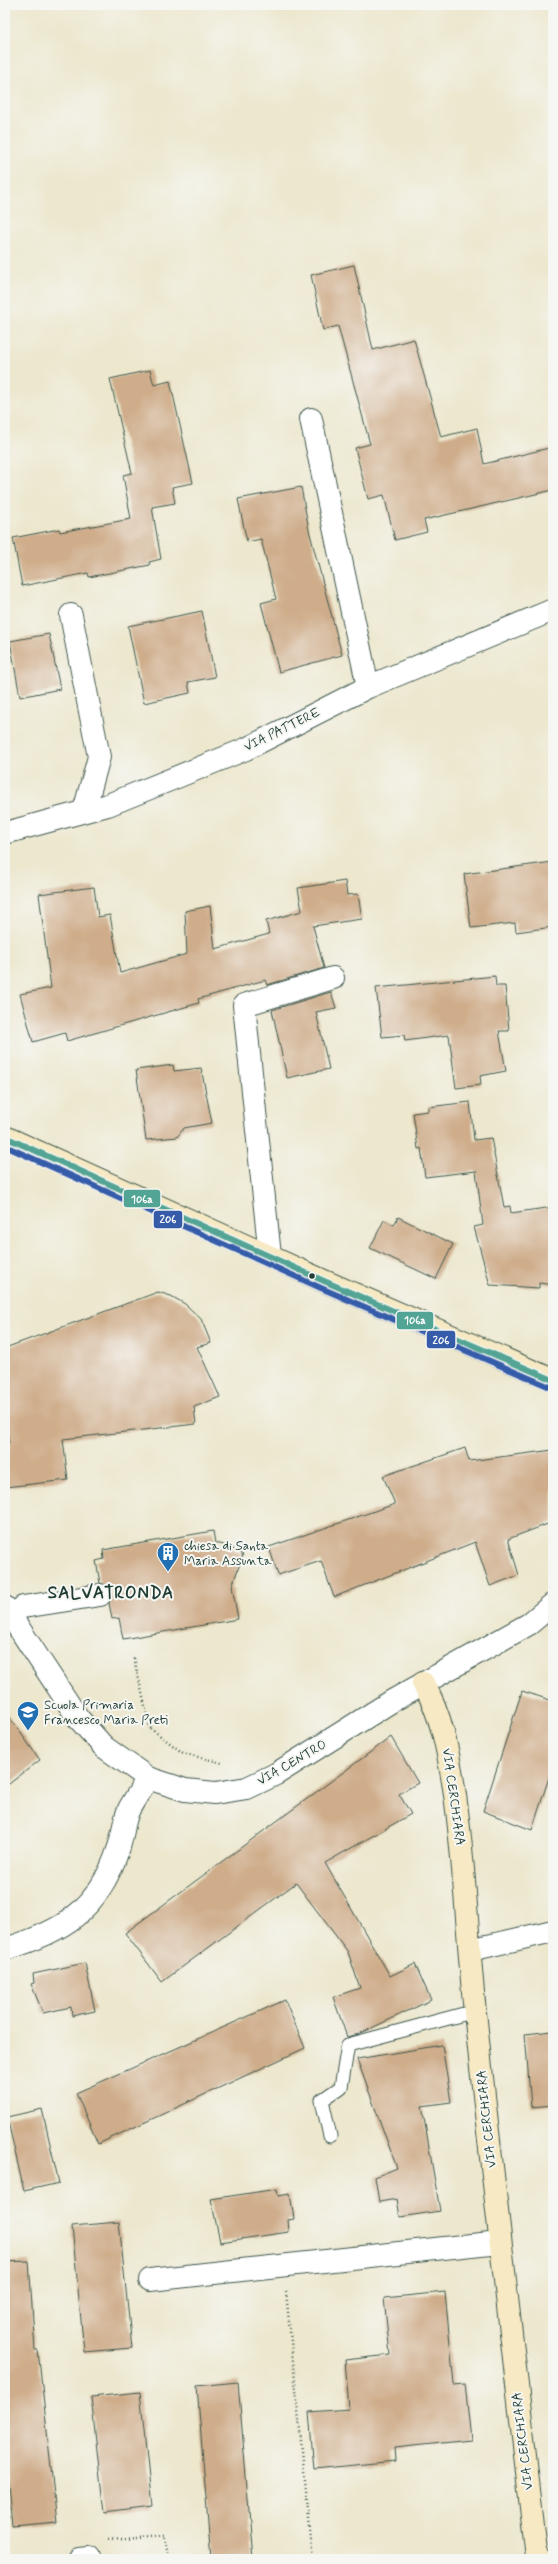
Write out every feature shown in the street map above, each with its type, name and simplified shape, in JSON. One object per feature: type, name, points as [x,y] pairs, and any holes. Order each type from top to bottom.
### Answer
[{"type":"street","points":[[311,419],[368,687]]},
{"type":"street","name":"VIA PATTERE","points":[[5,833],[108,805],[246,749],[368,687],[553,610]]},
{"type":"street","points":[[71,615],[99,757],[84,811]]},
{"type":"street","points":[[270,1256],[244,1005],[333,978]]},
{"type":"street","points":[[5,1137],[270,1256],[553,1380]]},
{"type":"street","points":[[14,1607],[100,1595]]},
{"type":"street","name":"VIA CENTRO","points":[[14,1607],[87,1730],[122,1761],[148,1778],[173,1787],[200,1792],[228,1792],[247,1788],[276,1774],[423,1683],[519,1629],[553,1604]]},
{"type":"street","name":"VIA CERCHIARA","points":[[423,1683],[434,1702],[450,1765],[457,1809],[475,2011],[500,2242],[536,2551],[540,2559]]},
{"type":"street","points":[[5,1949],[55,1931],[80,1914],[91,1902],[109,1874],[118,1851],[129,1810],[148,1778]]},
{"type":"street","points":[[470,1950],[553,1931]]},
{"type":"street","points":[[150,2280],[500,2242]]},
{"type":"lane","points":[[330,2136],[322,2100],[341,2087],[348,2045],[475,2011]]},
{"type":"path","points":[[134,1658],[150,1728],[183,1753],[228,1765]]},
{"type":"path","points":[[285,2289],[313,2559]]},
{"type":"path","points":[[106,2540],[166,2535],[169,2559]]},
{"type":"building","points":[[354,265],[373,350],[414,339],[441,437],[477,428],[484,464],[553,447],[553,490],[424,520],[427,532],[395,540],[384,495],[368,499],[355,448],[370,444],[338,326],[323,330],[311,275]]},
{"type":"building","points":[[150,370],[154,385],[170,381],[193,483],[172,487],[175,503],[152,507],[161,559],[149,562],[150,565],[89,577],[88,573],[22,586],[13,538],[59,529],[60,532],[131,519],[123,475],[132,473],[110,379]]},
{"type":"building","points":[[301,487],[309,530],[342,655],[279,672],[261,603],[276,599],[261,539],[247,542],[238,499]]},
{"type":"building","points":[[202,611],[215,677],[188,682],[190,693],[144,703],[128,626]]},
{"type":"building","points":[[49,634],[60,689],[20,697],[10,641]]},
{"type":"building","points":[[553,862],[553,927],[516,932],[515,923],[471,928],[464,874]]},
{"type":"building","points":[[345,881],[347,895],[358,894],[362,919],[313,926],[324,968],[267,985],[265,980],[198,999],[199,1003],[67,1041],[65,1033],[33,1042],[20,994],[51,988],[39,894],[94,887],[98,917],[110,915],[120,973],[187,954],[185,911],[210,906],[215,949],[269,934],[266,921],[302,911],[298,888]]},
{"type":"building","points":[[495,976],[496,986],[505,986],[509,1031],[499,1031],[506,1071],[480,1076],[481,1085],[456,1088],[449,1035],[405,1041],[404,1035],[382,1037],[376,988]]},
{"type":"building","points":[[331,992],[336,1008],[316,1012],[329,1069],[287,1078],[272,1010]]},
{"type":"building","points":[[173,1065],[174,1071],[201,1068],[212,1123],[184,1128],[177,1137],[146,1140],[136,1070]]},
{"type":"building","points":[[470,1102],[474,1140],[491,1138],[504,1207],[510,1206],[511,1213],[553,1207],[553,1285],[539,1283],[539,1288],[490,1285],[474,1227],[483,1225],[476,1171],[425,1177],[421,1148],[418,1149],[413,1113],[428,1111],[428,1107]]},
{"type":"building","points":[[398,1217],[453,1244],[436,1279],[370,1248],[384,1220],[394,1225]]},
{"type":"building","points":[[158,1292],[171,1296],[185,1304],[201,1319],[211,1343],[197,1347],[220,1397],[194,1407],[196,1424],[63,1439],[68,1480],[5,1487],[5,1443],[9,1443],[5,1415],[5,1348]]},
{"type":"building","points":[[465,1448],[469,1461],[553,1450],[553,1522],[508,1539],[519,1575],[490,1586],[475,1542],[334,1597],[321,1561],[278,1575],[269,1547],[395,1504],[383,1476]]},
{"type":"building","points":[[213,1531],[215,1543],[228,1546],[243,1555],[232,1586],[238,1619],[123,1639],[119,1618],[112,1619],[109,1603],[112,1593],[109,1587],[100,1583],[96,1561],[104,1559],[103,1550]]},
{"type":"building","points":[[522,1691],[553,1701],[553,1765],[532,1830],[483,1811]]},
{"type":"building","points":[[5,1711],[40,1760],[5,1787]]},
{"type":"building","points":[[391,1737],[418,1783],[399,1794],[411,1814],[325,1863],[390,1976],[415,1964],[431,2000],[359,2034],[347,2037],[333,1997],[360,1988],[348,1952],[296,1883],[162,1982],[125,1933]]},
{"type":"building","points":[[85,1963],[95,2011],[72,2016],[71,2007],[43,2013],[31,1984],[34,1983],[33,1974]]},
{"type":"building","points":[[285,2000],[305,2048],[98,2144],[76,2093]]},
{"type":"building","points":[[553,2031],[553,2105],[531,2107],[525,2034]]},
{"type":"building","points":[[442,2045],[451,2102],[422,2106],[440,2211],[400,2217],[397,2199],[379,2202],[375,2177],[397,2168],[357,2059]]},
{"type":"building","points":[[42,2109],[59,2183],[24,2191],[7,2117]]},
{"type":"building","points":[[277,2189],[278,2196],[290,2194],[294,2219],[288,2220],[289,2232],[220,2242],[211,2199]]},
{"type":"building","points":[[119,2222],[132,2348],[84,2352],[72,2226]]},
{"type":"building","points":[[29,2261],[35,2350],[38,2350],[57,2522],[12,2526],[5,2453],[5,2262]]},
{"type":"building","points":[[445,2292],[454,2385],[465,2384],[471,2440],[394,2448],[395,2461],[314,2469],[309,2412],[349,2409],[345,2360],[390,2355],[384,2298]]},
{"type":"building","points":[[238,2382],[253,2559],[211,2559],[197,2386]]},
{"type":"building","points":[[140,2392],[152,2507],[104,2513],[91,2397]]},
{"type":"transit line","name":"106a","points":[[5,1137],[324,1281],[553,1380]]},
{"type":"transit line","name":"206","points":[[5,1146],[321,1288],[550,1387]]},
{"type":"place","name":"chiesa di Santa Maria Assunta","points":[[168,1572]]},
{"type":"place","name":"Scuola Primaria Francesco Maria Preti","points":[[28,1732]]},
{"type":"district","name":"SALVATRONDA","points":[[111,1593]]}]
